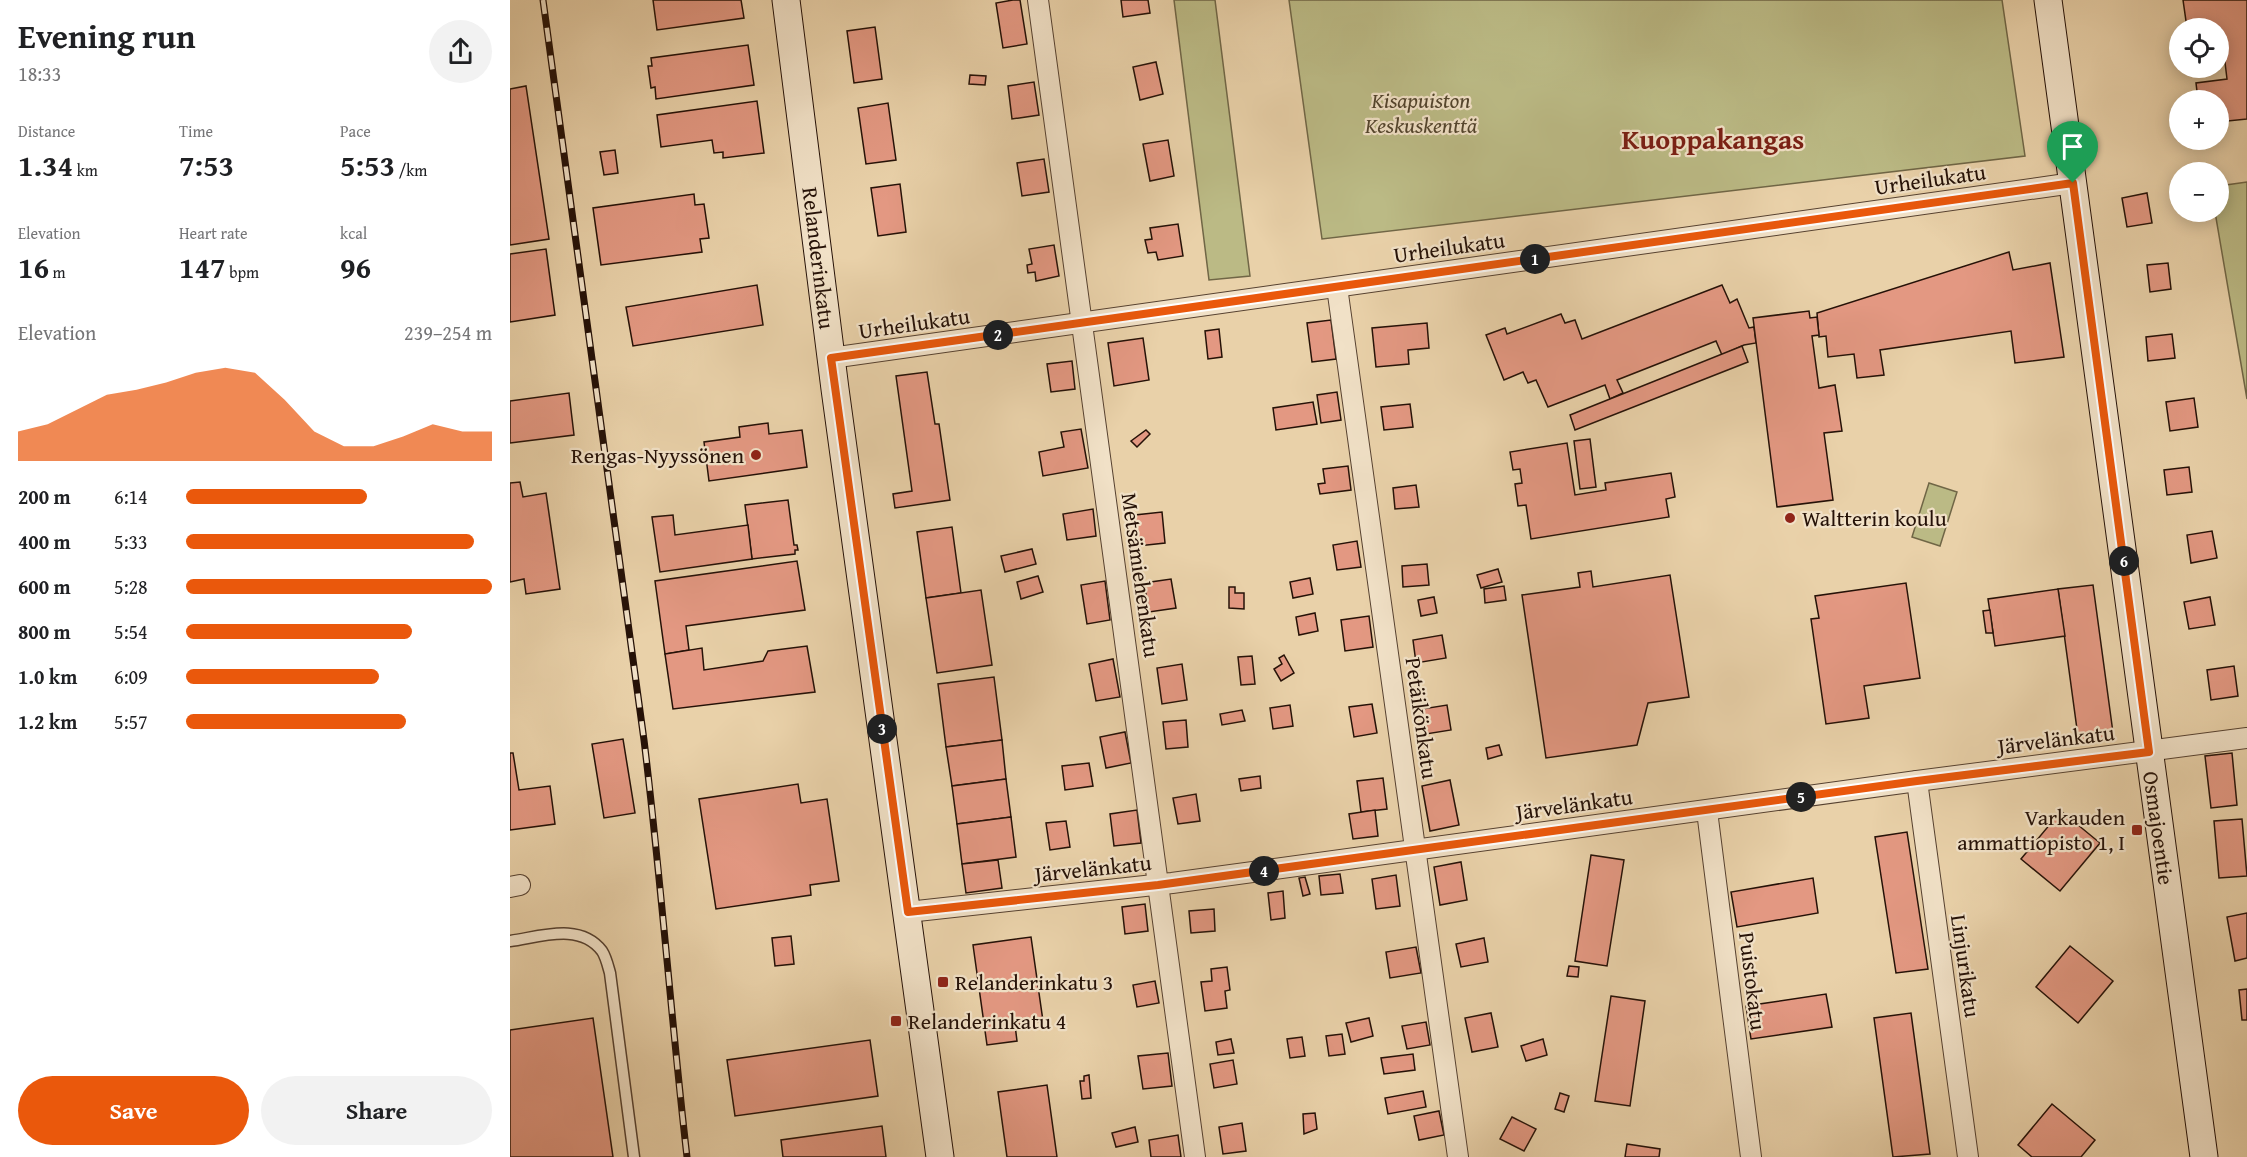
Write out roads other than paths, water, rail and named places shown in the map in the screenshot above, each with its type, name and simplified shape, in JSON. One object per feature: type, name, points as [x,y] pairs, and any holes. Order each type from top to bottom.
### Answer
[{"type":"main road","name":"Relanderinkatu","points":[[786,0],[831,358],[940,1157]]},
{"type":"main road","name":"Osmajoentie","points":[[2048,0],[2204,1157]]},
{"type":"street","name":"Metsämiehenkatu","points":[[1038,0],[1195,1157]]},
{"type":"street","name":"Urheilukatu","points":[[831,358],[2073,183]]},
{"type":"street","name":"Petäikönkatu","points":[[1336,286],[1458,1157]]},
{"type":"street","name":"Järvelänkatu","points":[[908,912],[1158,885],[2247,738]]},
{"type":"street","name":"Linjurikatu","points":[[1917,781],[1968,1157]]},
{"type":"street","name":"Puistokatu","points":[[1707,811],[1751,1157]]},
{"type":"lane","points":[[510,941],[566,933],[587,937],[603,952],[610,973],[634,1157]]},
{"type":"railway","points":[[543,0],[644,740],[687,1157]]},
{"type":"place","name":"Rengas-Nyyssönen","points":[[756,455]]},
{"type":"place","name":"Waltterin koulu","points":[[1790,518]]},
{"type":"place","name":"Varkauden ammattiopisto 1, I","points":[[2137,830]]},
{"type":"place","name":"Relanderinkatu 3","points":[[943,982]]},
{"type":"place","name":"Relanderinkatu 4","points":[[896,1021]]},
{"type":"district","name":"Kuoppakangas","points":[[1713,139]]},
{"type":"park label","name":"Kisapuiston Keskuskenttä","points":[[1421,112]]}]
